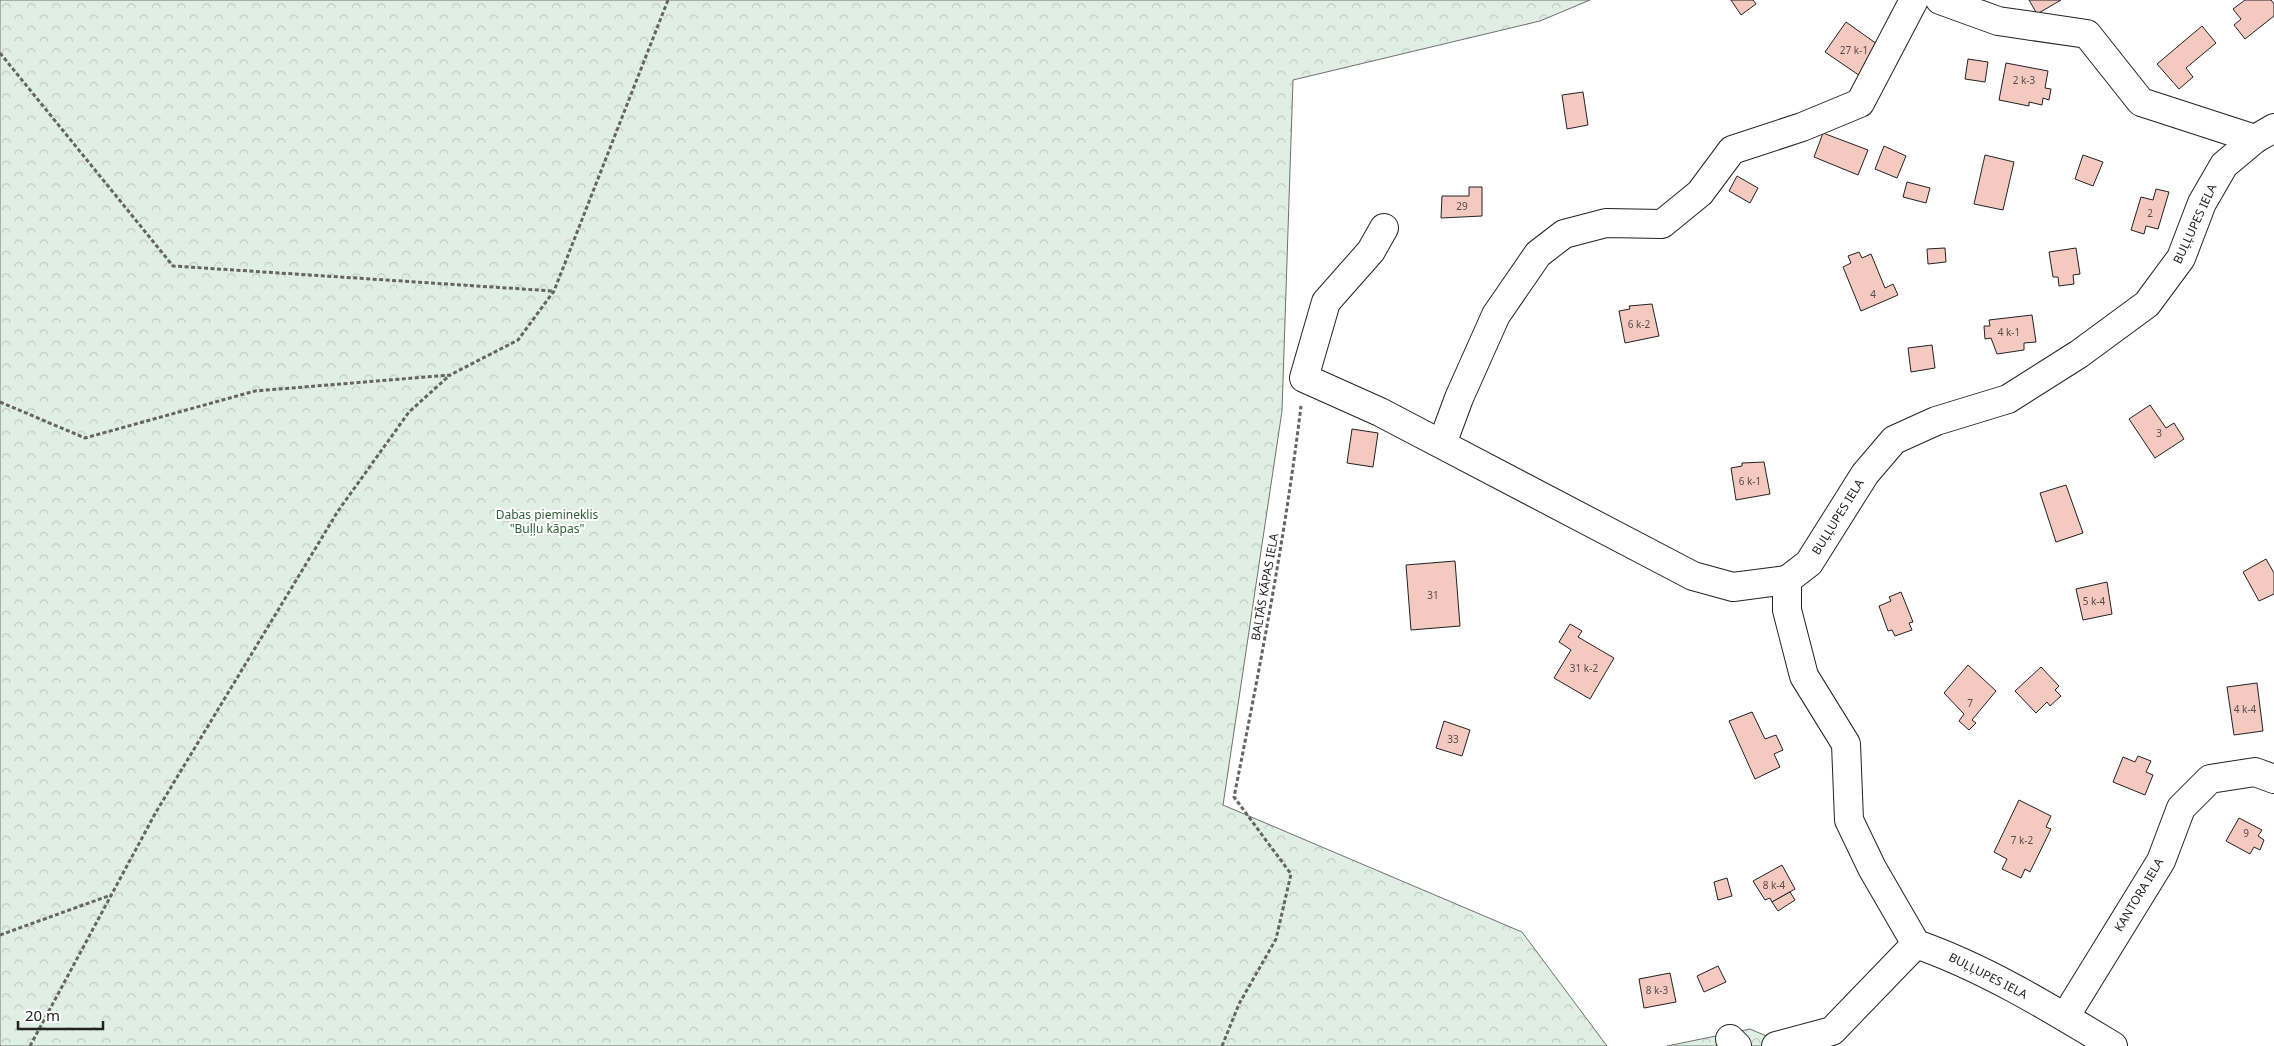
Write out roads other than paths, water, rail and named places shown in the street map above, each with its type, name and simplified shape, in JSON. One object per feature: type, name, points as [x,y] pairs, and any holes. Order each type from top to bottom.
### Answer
[{"type":"street","points":[[1442,444],[1459,398],[1496,315],[1538,254],[1564,234],[1606,223],[1662,224],[1700,193],[1732,150],[1802,127],[1860,103],[1914,0]]},
{"type":"street","points":[[1940,0],[1998,21],[2087,34],[2141,102],[2264,133]]},
{"type":"street","name":"BUĻĻUPES IELA","points":[[1788,580],[1809,563],[1865,474],[1894,440],[1936,421],[2008,399],[2079,354],[2147,304],[2181,258],[2202,203],[2224,165],[2264,133]]},
{"type":"street","points":[[1384,228],[1371,251],[1326,302],[1304,378],[1380,412],[1694,576],[1733,587],[1788,580],[1787,610],[1804,676],[1846,744],[1849,820],[1872,868],[1916,944],[1832,1031],[1776,1046]]},
{"type":"street","name":"KANTORA IELA","points":[[2065,1017],[2161,862],[2181,808],[2210,779],[2254,772],[2274,779]]},
{"type":"street","name":"BUĻĻUPES IELA","points":[[1916,944],[1955,957],[2065,1017],[2113,1046]]},
{"type":"park label","name":"Dabas piemineklis \"Buļļu kāpas\"","points":[[547,522]]}]
